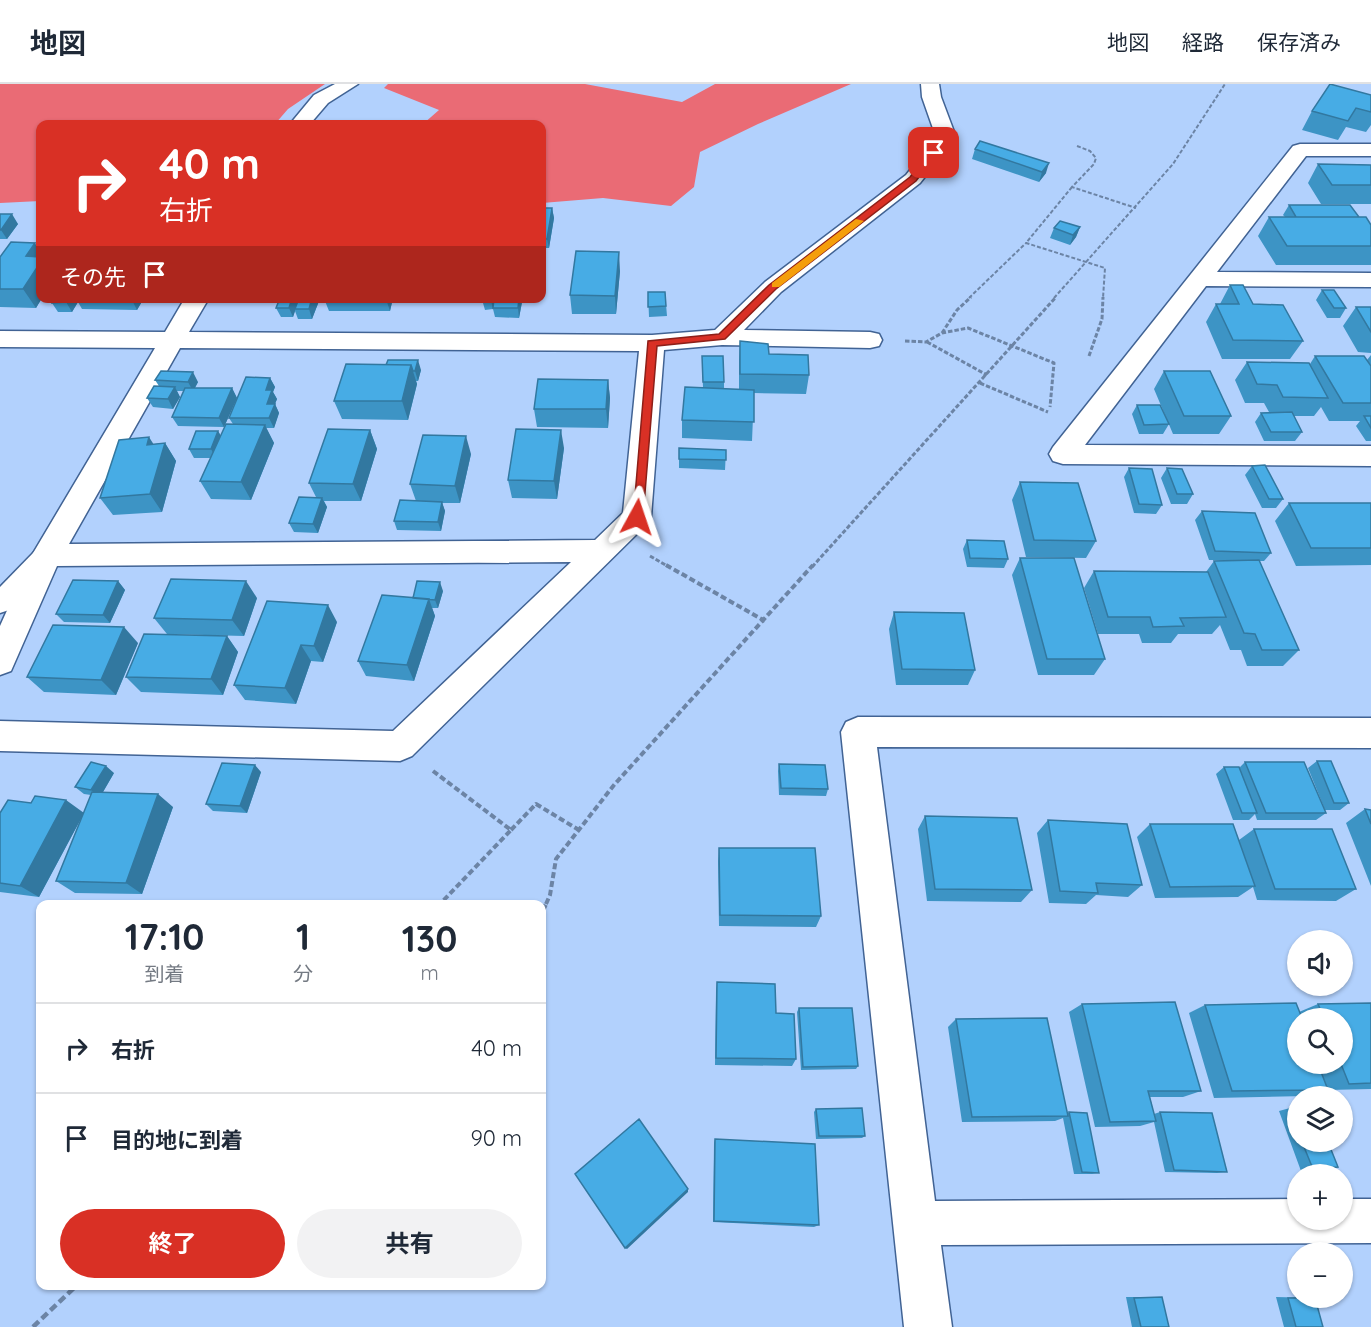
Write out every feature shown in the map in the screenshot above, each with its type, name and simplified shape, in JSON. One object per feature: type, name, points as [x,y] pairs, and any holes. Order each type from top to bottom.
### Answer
[{"type":"street","points":[[303,120],[321,99],[349,84]]},
{"type":"street","points":[[722,337],[773,287],[913,179],[946,137],[943,122],[929,93],[930,84]]},
{"type":"street","points":[[1371,150],[1300,150],[1063,454],[1371,456]]},
{"type":"street","points":[[1200,279],[1371,280]]},
{"type":"street","points":[[0,662],[47,555],[194,303]]},
{"type":"street","points":[[0,339],[652,343],[722,337],[870,340]]},
{"type":"street","points":[[0,736],[399,746],[637,517],[652,343]]},
{"type":"street","points":[[47,555],[608,544]]},
{"type":"street","points":[[928,1327],[858,732],[1371,733]]},
{"type":"street","points":[[916,1223],[1371,1221]]},
{"type":"lane","points":[[0,603],[47,555]]},
{"type":"path","points":[[546,904],[550,895],[556,860],[579,830],[656,738],[765,621],[1136,208],[1173,164],[1226,84]]},
{"type":"path","points":[[942,333],[957,310],[1026,243],[1094,164],[1096,158],[1090,151],[1077,146]]},
{"type":"path","points":[[1072,187],[1136,208]]},
{"type":"path","points":[[1026,243],[1086,262]]},
{"type":"path","points":[[926,342],[942,333],[968,328],[1054,363],[1050,412],[980,382]]},
{"type":"path","points":[[870,340],[926,342],[987,375]]},
{"type":"path","points":[[608,544],[765,621]]},
{"type":"path","points":[[399,746],[511,830]]},
{"type":"path","points":[[444,900],[536,804],[579,830]]},
{"type":"path","points":[[33,1327],[72,1290]]},
{"type":"shaded area","points":[[0,84],[325,84],[288,109],[278,120],[36,120],[36,201],[0,203]]},
{"type":"shaded area","points":[[388,84],[585,84],[682,102],[715,84],[851,84],[700,152],[694,187],[671,206],[603,198],[546,203],[546,120],[428,120],[439,110],[384,88]]},
{"type":"building","points":[[1330,84],[1371,95],[1371,112],[1356,108],[1348,121],[1312,111]]},
{"type":"building","points":[[980,141],[1049,163],[1042,172],[975,149]]},
{"type":"building","points":[[1318,164],[1371,165],[1371,185],[1332,185]]},
{"type":"building","points":[[1289,205],[1350,205],[1359,217],[1296,217]]},
{"type":"building","points":[[546,208],[552,208],[547,239]]},
{"type":"building","points":[[0,214],[12,214],[1,230],[0,230]]},
{"type":"building","points":[[1269,217],[1366,217],[1371,225],[1371,246],[1287,246]]},
{"type":"building","points":[[1060,221],[1080,227],[1073,235],[1054,228]]},
{"type":"building","points":[[11,242],[35,243],[26,256],[36,257],[36,269],[23,289],[0,289],[0,257]]},
{"type":"building","points":[[576,251],[619,252],[615,296],[570,295]]},
{"type":"building","points":[[1230,285],[1243,285],[1253,304],[1283,305],[1303,341],[1233,340],[1216,304],[1239,304]]},
{"type":"building","points":[[1322,290],[1334,290],[1346,308],[1334,308]]},
{"type":"building","points":[[648,292],[665,292],[666,306],[648,307]]},
{"type":"building","points":[[278,303],[290,303],[289,308],[276,308]]},
{"type":"building","points":[[297,303],[311,303],[309,309],[295,309]]},
{"type":"building","points":[[494,303],[518,303],[518,308],[493,308]]},
{"type":"building","points":[[1356,307],[1371,307],[1371,332]]},
{"type":"building","points":[[740,341],[768,344],[769,354],[808,355],[809,375],[740,374]]},
{"type":"building","points":[[702,356],[723,356],[724,382],[703,382]]},
{"type":"building","points":[[1315,356],[1364,356],[1371,366],[1371,403],[1343,403]]},
{"type":"building","points":[[388,360],[418,360],[415,371],[413,371],[411,365],[386,365]]},
{"type":"building","points":[[1247,362],[1309,363],[1328,398],[1283,397],[1277,385],[1257,384]]},
{"type":"building","points":[[346,364],[411,365],[402,401],[334,401]]},
{"type":"building","points":[[161,371],[193,372],[188,382],[155,380]]},
{"type":"building","points":[[1164,371],[1210,371],[1231,416],[1184,416]]},
{"type":"building","points":[[246,377],[270,378],[266,390],[272,390],[267,404],[275,404],[269,418],[229,418]]},
{"type":"building","points":[[538,379],[608,380],[606,409],[534,409]]},
{"type":"building","points":[[154,386],[175,387],[168,399],[147,398]]},
{"type":"building","points":[[685,387],[754,390],[754,422],[682,420]]},
{"type":"building","points":[[185,388],[232,388],[219,418],[172,417]]},
{"type":"building","points":[[1137,405],[1160,405],[1169,424],[1144,425]]},
{"type":"building","points":[[1292,412],[1302,432],[1271,432],[1261,413]]},
{"type":"building","points":[[1364,416],[1371,416],[1371,428]]},
{"type":"building","points":[[226,424],[265,425],[241,482],[200,481]]},
{"type":"building","points":[[328,429],[370,430],[353,484],[309,483]]},
{"type":"building","points":[[516,429],[561,430],[554,481],[508,480]]},
{"type":"building","points":[[196,431],[218,431],[211,449],[189,449]]},
{"type":"building","points":[[423,435],[466,436],[455,486],[410,484]]},
{"type":"building","points":[[149,437],[147,445],[165,443],[150,494],[100,498],[119,440]]},
{"type":"building","points":[[679,448],[726,450],[726,460],[679,459]]},
{"type":"building","points":[[1265,465],[1283,499],[1269,499],[1252,466]]},
{"type":"building","points":[[1129,468],[1152,469],[1162,505],[1139,504]]},
{"type":"building","points":[[1167,468],[1182,469],[1193,494],[1177,494]]},
{"type":"building","points":[[1020,482],[1078,483],[1096,541],[1034,540]]},
{"type":"building","points":[[299,497],[322,498],[313,524],[289,523]]},
{"type":"building","points":[[400,500],[442,502],[438,522],[394,521]]},
{"type":"building","points":[[1289,503],[1371,503],[1371,548],[1311,548]]},
{"type":"building","points":[[1202,511],[1255,513],[1271,553],[1215,551]]},
{"type":"building","points":[[967,540],[1004,541],[1008,559],[970,558]]},
{"type":"building","points":[[1020,558],[1074,558],[1105,659],[1047,659]]},
{"type":"building","points":[[1259,560],[1299,650],[1262,650],[1255,634],[1244,633],[1214,561]]},
{"type":"building","points":[[1094,571],[1208,572],[1226,617],[1180,618],[1184,626],[1153,627],[1150,617],[1108,617]]},
{"type":"building","points":[[171,579],[246,581],[232,620],[154,618]]},
{"type":"building","points":[[73,580],[118,581],[103,615],[56,614]]},
{"type":"building","points":[[417,581],[440,582],[435,600],[413,598]]},
{"type":"building","points":[[382,595],[429,599],[407,665],[358,661]]},
{"type":"building","points":[[267,601],[328,605],[314,646],[301,645],[285,688],[234,685]]},
{"type":"building","points":[[894,612],[964,613],[975,670],[902,669]]},
{"type":"building","points":[[53,625],[124,627],[101,680],[27,677]]},
{"type":"building","points":[[144,634],[227,636],[211,679],[126,677]]},
{"type":"building","points":[[1317,761],[1331,761],[1349,803],[1334,803]]},
{"type":"building","points":[[91,762],[106,766],[91,790],[75,787]]},
{"type":"building","points":[[1245,762],[1304,762],[1326,813],[1266,813]]},
{"type":"building","points":[[222,763],[255,765],[240,806],[206,804]]},
{"type":"building","points":[[779,764],[825,765],[828,789],[781,788]]},
{"type":"building","points":[[1224,767],[1239,767],[1257,813],[1242,813]]},
{"type":"building","points":[[92,792],[158,794],[126,883],[56,881]]},
{"type":"building","points":[[35,796],[66,800],[20,886],[0,883],[0,813],[8,800],[31,803]]},
{"type":"building","points":[[1365,809],[1371,810],[1371,824]]},
{"type":"building","points":[[925,816],[1017,818],[1032,890],[935,889]]},
{"type":"building","points":[[1048,820],[1127,824],[1142,885],[1096,883],[1098,893],[1060,891]]},
{"type":"building","points":[[1150,824],[1233,824],[1255,886],[1170,887]]},
{"type":"building","points":[[1254,829],[1332,829],[1356,889],[1275,889]]},
{"type":"building","points":[[719,848],[815,848],[821,916],[720,915]]},
{"type":"building","points":[[717,982],[775,984],[776,1013],[794,1014],[796,1059],[716,1058]]},
{"type":"building","points":[[1175,1002],[1201,1091],[1148,1091],[1156,1121],[1110,1122],[1082,1004]]},
{"type":"building","points":[[1296,1003],[1298,1008],[1287,1008],[1287,1074],[1322,1074],[1326,1086],[1287,1086],[1287,1090],[1232,1091],[1205,1005]]},
{"type":"building","points":[[1371,1003],[1371,1083],[1349,1084],[1345,1074],[1353,1074],[1353,1008],[1320,1008],[1318,1004]]},
{"type":"building","points":[[799,1008],[852,1008],[858,1066],[803,1067]]},
{"type":"building","points":[[1047,1018],[1068,1116],[972,1117],[956,1019]]},
{"type":"building","points":[[862,1108],[865,1136],[819,1136],[816,1109]]},
{"type":"building","points":[[1069,1112],[1087,1113],[1099,1173],[1082,1172]]},
{"type":"building","points":[[1160,1112],[1212,1113],[1227,1172],[1174,1170]]},
{"type":"building","points":[[639,1119],[688,1189],[625,1248],[575,1174]]},
{"type":"building","points":[[715,1139],[815,1144],[819,1225],[714,1221]]},
{"type":"building","points":[[1306,1152],[1332,1152],[1337,1164],[1311,1164]]},
{"type":"building","points":[[1162,1297],[1169,1327],[1141,1327],[1134,1298]]},
{"type":"building","points":[[1291,1308],[1318,1308],[1323,1327],[1296,1327]]},
{"type":"slow traffic","points":[[776,285],[859,221]]},
{"type":"route","points":[[637,517],[652,343],[722,337],[773,287],[913,179],[934,153]]}]
